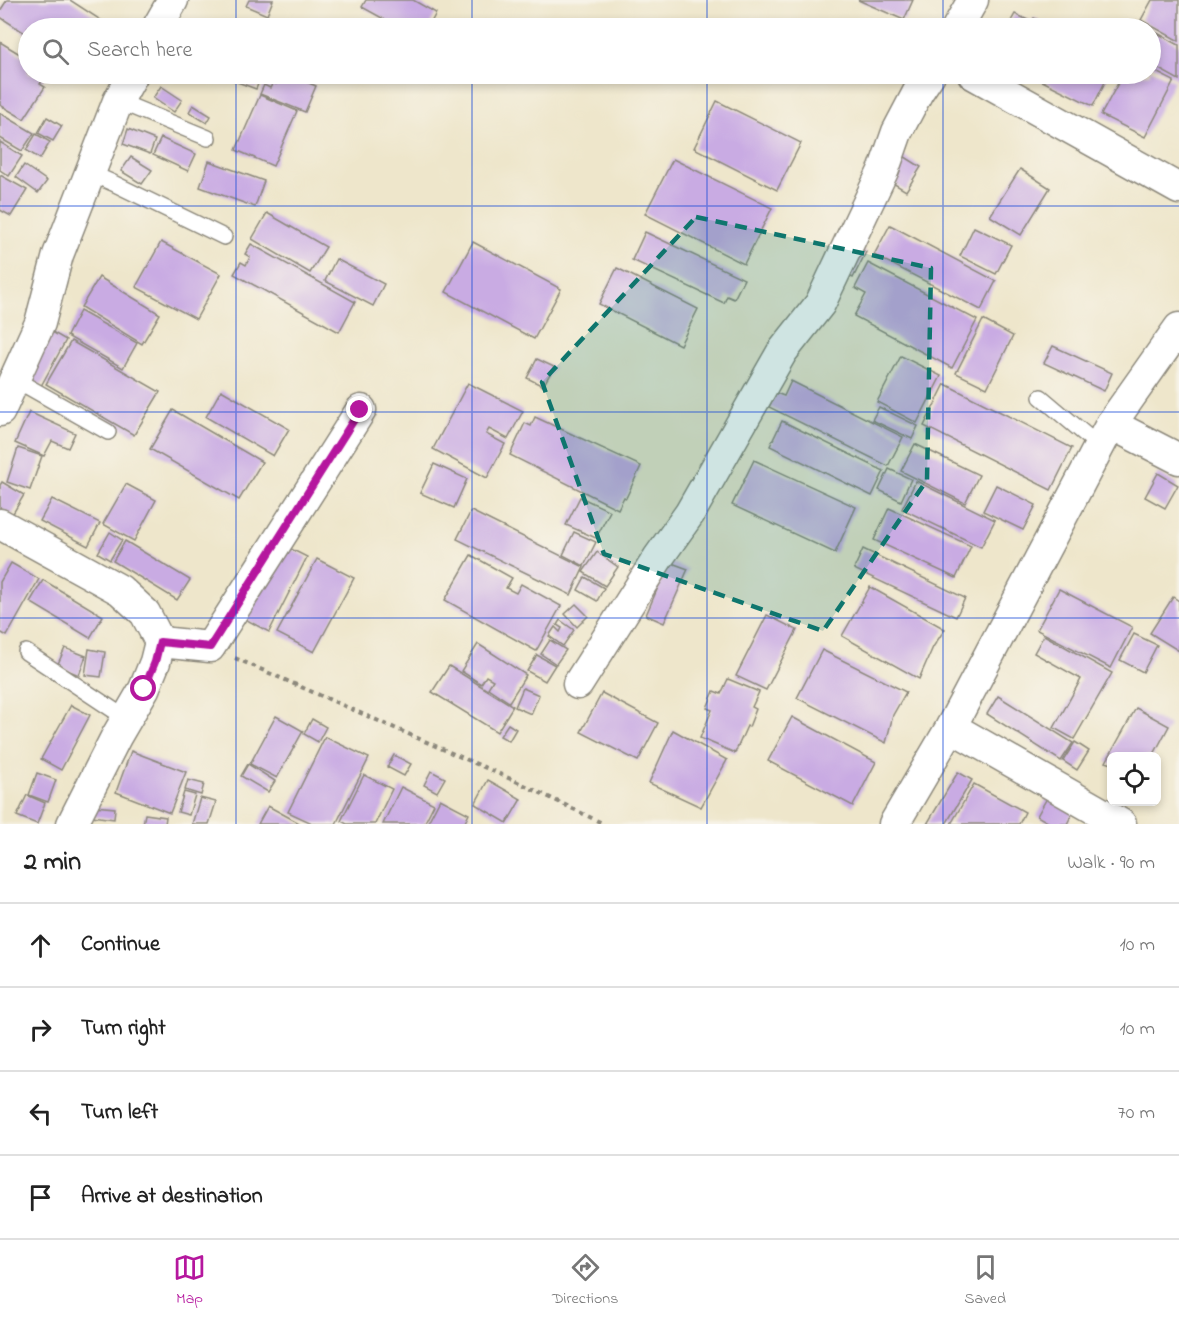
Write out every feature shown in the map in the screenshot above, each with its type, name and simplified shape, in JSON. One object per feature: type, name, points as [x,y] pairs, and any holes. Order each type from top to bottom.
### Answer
[{"type":"street","points":[[163,18],[173,0]]},
{"type":"street","points":[[963,18],[973,0]]},
{"type":"street","points":[[0,411],[40,323],[58,255],[118,101],[127,84]]},
{"type":"street","points":[[578,684],[658,558],[690,513],[782,352],[820,304],[884,169],[897,132],[923,84]]},
{"type":"street","points":[[991,84],[1179,189]]},
{"type":"street","points":[[894,824],[951,727],[1105,435],[1179,328]]},
{"type":"street","points":[[160,642],[210,647],[360,410]]},
{"type":"street","points":[[1105,435],[1179,459]]},
{"type":"street","points":[[0,524],[120,590],[145,613],[160,642],[144,689],[116,737],[72,824]]},
{"type":"street","points":[[951,727],[1120,824]]},
{"type":"lane","points":[[118,101],[208,138]]},
{"type":"lane","points":[[90,173],[224,237]]},
{"type":"lane","points":[[14,381],[108,432]]},
{"type":"lane","points":[[1041,397],[1105,435]]},
{"type":"lane","points":[[26,652],[127,719]]},
{"type":"path","points":[[210,647],[510,778],[604,824]]},
{"type":"highlighted area","points":[[696,217],[931,268],[927,480],[823,631],[604,554],[542,382]]},
{"type":"building","points":[[7,0],[70,0],[98,18],[18,18],[18,29],[0,17],[0,11]]},
{"type":"building","points":[[249,0],[273,0],[267,15],[246,6]]},
{"type":"building","points":[[366,0],[413,0],[436,13],[433,18],[382,18],[362,7]]},
{"type":"building","points":[[858,0],[913,0],[905,18],[899,18]]},
{"type":"building","points":[[1152,0],[1179,0],[1179,41],[1161,31],[1161,18],[1142,18]]},
{"type":"building","points":[[1161,35],[1179,45],[1179,80],[1161,70]]},
{"type":"building","points":[[0,42],[18,53],[18,84],[40,84],[45,87],[24,119],[0,105]]},
{"type":"building","points":[[1161,74],[1174,81],[1145,137],[1101,115],[1118,84],[1161,84]]},
{"type":"building","points":[[243,84],[258,84],[256,89]]},
{"type":"building","points":[[272,84],[316,86],[305,112],[260,94],[264,85],[270,88]]},
{"type":"building","points":[[1048,84],[1104,84],[1093,106]]},
{"type":"building","points":[[161,86],[182,100],[174,112],[153,98]]},
{"type":"building","points":[[260,95],[297,111],[273,166],[236,150]]},
{"type":"building","points":[[717,101],[801,143],[777,190],[694,148]]},
{"type":"building","points":[[193,105],[211,116],[207,123],[189,112]]},
{"type":"building","points":[[0,113],[34,133],[22,151],[0,138]]},
{"type":"building","points":[[47,117],[62,126],[53,141],[38,133]]},
{"type":"building","points":[[128,129],[155,140],[150,154],[123,144]]},
{"type":"building","points":[[36,134],[50,142],[40,159],[26,150]]},
{"type":"building","points":[[161,138],[196,154],[188,171],[153,155]]},
{"type":"building","points":[[0,142],[22,156],[9,176],[0,170]]},
{"type":"building","points":[[902,155],[921,167],[906,191],[886,179]]},
{"type":"building","points":[[131,157],[152,170],[142,184],[121,171]]},
{"type":"building","points":[[673,159],[772,208],[744,264],[645,214]]},
{"type":"building","points":[[209,161],[264,181],[255,207],[200,187]]},
{"type":"building","points":[[24,165],[47,181],[38,193],[16,177]]},
{"type":"building","points":[[1020,169],[1050,188],[1021,235],[990,216]]},
{"type":"building","points":[[0,175],[27,190],[11,216],[0,210]]},
{"type":"building","points":[[267,213],[326,247],[310,273],[252,239]]},
{"type":"building","points":[[890,225],[996,281],[981,310],[874,255]]},
{"type":"building","points":[[974,227],[1011,245],[996,274],[960,256]]},
{"type":"building","points":[[645,232],[744,279],[734,299],[727,296],[724,303],[632,260]]},
{"type":"building","points":[[161,242],[221,274],[196,319],[136,287]]},
{"type":"building","points":[[473,242],[561,289],[534,339],[446,292]]},
{"type":"building","points":[[251,244],[355,302],[339,332],[234,274],[241,262],[246,265],[250,257],[245,254]]},
{"type":"building","points":[[852,245],[866,252],[853,278],[838,270]]},
{"type":"building","points":[[336,259],[384,284],[373,306],[325,281]]},
{"type":"building","points":[[868,263],[977,320],[952,368],[854,316],[866,294],[855,288]]},
{"type":"building","points":[[617,268],[698,309],[680,345],[599,304]]},
{"type":"building","points":[[99,277],[160,314],[142,344],[81,307]]},
{"type":"building","points":[[80,311],[137,343],[123,368],[67,336]]},
{"type":"building","points":[[983,320],[1013,336],[987,388],[956,373]]},
{"type":"building","points":[[47,329],[66,340],[41,386],[22,375]]},
{"type":"building","points":[[71,341],[160,392],[134,435],[46,384]]},
{"type":"building","points":[[1053,346],[1112,373],[1104,391],[1044,363]]},
{"type":"building","points":[[901,356],[941,376],[917,423],[877,402]]},
{"type":"building","points":[[537,359],[554,367],[543,386],[527,378]]},
{"type":"building","points":[[791,381],[903,437],[888,466],[769,407],[776,393],[784,396]]},
{"type":"building","points":[[468,383],[523,411],[508,439],[489,429],[486,434],[505,444],[487,478],[433,449]]},
{"type":"building","points":[[945,384],[1072,448],[1051,490],[924,426]]},
{"type":"building","points":[[221,390],[289,429],[273,456],[206,417]]},
{"type":"building","points":[[879,407],[918,426],[912,439],[872,420]]},
{"type":"building","points":[[173,410],[262,462],[239,500],[150,449]]},
{"type":"building","points":[[29,412],[75,433],[68,448],[52,441],[44,456],[15,443]]},
{"type":"building","points":[[535,417],[641,466],[626,498],[624,497],[618,509],[510,455],[525,423],[531,426]]},
{"type":"building","points":[[782,421],[884,471],[872,496],[770,446]]},
{"type":"building","points":[[915,444],[979,475],[965,503],[901,471]]},
{"type":"building","points":[[18,448],[42,456],[30,490],[7,482]]},
{"type":"building","points":[[754,460],[856,507],[835,553],[732,505]]},
{"type":"building","points":[[434,464],[467,479],[454,508],[420,493]]},
{"type":"building","points":[[889,469],[911,479],[901,501],[879,490]]},
{"type":"building","points":[[1158,473],[1178,485],[1165,508],[1145,497]]},
{"type":"building","points":[[916,481],[995,520],[981,547],[902,509]]},
{"type":"building","points":[[2,482],[24,495],[12,515],[0,508]]},
{"type":"building","points":[[126,484],[156,500],[134,541],[103,524]]},
{"type":"building","points":[[996,485],[1036,505],[1023,530],[983,511]]},
{"type":"building","points":[[580,497],[610,511],[596,538],[566,525]]},
{"type":"building","points":[[52,499],[100,523],[88,546],[40,521]]},
{"type":"building","points":[[889,508],[971,546],[956,578],[874,540]]},
{"type":"building","points":[[471,511],[584,567],[571,595],[457,539]]},
{"type":"building","points":[[110,532],[122,540],[110,560],[98,553]]},
{"type":"building","points":[[574,532],[596,542],[584,566],[563,555]]},
{"type":"building","points":[[125,541],[190,580],[177,600],[113,561]]},
{"type":"building","points":[[283,545],[307,557],[269,632],[245,619]]},
{"type":"building","points":[[863,549],[965,598],[956,617],[854,569]]},
{"type":"building","points":[[597,552],[618,567],[605,586],[583,572]]},
{"type":"building","points":[[471,555],[512,578],[506,588],[516,593],[521,584],[561,606],[536,651],[445,600]]},
{"type":"building","points":[[317,559],[354,578],[314,652],[277,633]]},
{"type":"building","points":[[669,562],[688,569],[664,623],[646,615]]},
{"type":"building","points":[[11,563],[39,579],[7,636],[0,632],[0,582]]},
{"type":"building","points":[[585,577],[604,588],[597,601],[578,590]]},
{"type":"building","points":[[43,580],[103,616],[90,638],[30,602]]},
{"type":"building","points":[[870,587],[945,629],[933,647],[919,679],[842,636]]},
{"type":"building","points":[[1059,589],[1132,627],[1111,668],[1037,630]]},
{"type":"building","points":[[1173,597],[1179,601],[1179,651],[1150,633]]},
{"type":"building","points":[[576,604],[588,616],[577,627],[565,614]]},
{"type":"building","points":[[767,615],[797,630],[766,690],[736,676]]},
{"type":"building","points":[[560,620],[574,630],[563,646],[549,636],[555,627],[560,632],[562,628],[557,625]]},
{"type":"building","points":[[1134,634],[1157,645],[1143,672],[1120,660]]},
{"type":"building","points":[[1044,635],[1112,673],[1074,739],[1054,728],[1081,679],[1034,653]]},
{"type":"building","points":[[550,640],[566,650],[556,664],[541,654]]},
{"type":"building","points":[[478,644],[526,675],[509,702],[488,688],[493,680],[486,676],[481,684],[461,671]]},
{"type":"building","points":[[65,648],[86,656],[79,675],[57,666]]},
{"type":"building","points":[[89,649],[105,652],[101,677],[85,675]]},
{"type":"building","points":[[822,650],[906,692],[893,715],[886,743],[797,698]]},
{"type":"building","points":[[537,655],[555,665],[545,681],[527,671]]},
{"type":"building","points":[[449,666],[513,706],[497,732],[432,692]]},
{"type":"building","points":[[728,679],[759,692],[752,707],[756,709],[749,727],[747,726],[735,753],[700,738],[712,710],[707,708],[714,691],[721,694]]},
{"type":"building","points":[[523,688],[539,695],[531,714],[515,707]]},
{"type":"building","points":[[602,693],[658,723],[638,761],[581,732]]},
{"type":"building","points":[[998,696],[1073,743],[1061,761],[987,714]]},
{"type":"building","points":[[71,705],[90,715],[61,770],[41,759]]},
{"type":"building","points":[[1136,708],[1169,726],[1155,752],[1112,752]]},
{"type":"building","points":[[276,716],[303,731],[277,778],[250,764]]},
{"type":"building","points":[[792,717],[876,762],[853,806],[768,761]]},
{"type":"building","points":[[312,719],[326,727],[318,742],[304,734]]},
{"type":"building","points":[[508,724],[516,729],[509,741],[500,736]]},
{"type":"building","points":[[673,730],[727,760],[701,807],[649,783]]},
{"type":"building","points":[[325,737],[369,758],[336,824],[314,824],[288,812]]},
{"type":"building","points":[[1075,742],[1089,751],[1077,770],[1063,761]]},
{"type":"building","points":[[131,751],[186,772],[170,813],[116,792]]},
{"type":"building","points":[[394,755],[411,764],[404,776],[387,767]]},
{"type":"building","points":[[248,764],[275,781],[268,792],[241,776]]},
{"type":"building","points":[[431,771],[445,778],[437,792],[424,785]]},
{"type":"building","points":[[958,772],[972,780],[946,824],[927,824]]},
{"type":"building","points":[[37,773],[56,780],[48,802],[29,795]]},
{"type":"building","points":[[364,775],[392,789],[375,824],[347,824],[341,821]]},
{"type":"building","points":[[188,780],[204,784],[201,795],[185,790]]},
{"type":"building","points":[[488,780],[521,799],[507,823],[475,804]]},
{"type":"building","points":[[974,784],[1025,812],[1019,824],[951,824]]},
{"type":"building","points":[[401,787],[434,804],[424,824],[383,824]]},
{"type":"building","points":[[184,792],[195,795],[189,815],[178,812]]},
{"type":"building","points":[[27,795],[45,803],[37,824],[17,816]]},
{"type":"building","points":[[200,798],[216,802],[209,824],[192,824]]},
{"type":"building","points":[[1047,798],[1073,812],[1067,824],[1051,824],[1037,816]]},
{"type":"building","points":[[440,799],[469,814],[464,824],[427,824]]},
{"type":"building","points":[[93,806],[115,808],[114,819],[92,816]]},
{"type":"building","points":[[268,806],[301,824],[258,824]]},
{"type":"building","points":[[145,814],[166,817],[165,824],[143,824]]},
{"type":"route","points":[[144,689],[160,642],[210,647],[360,410]]}]
